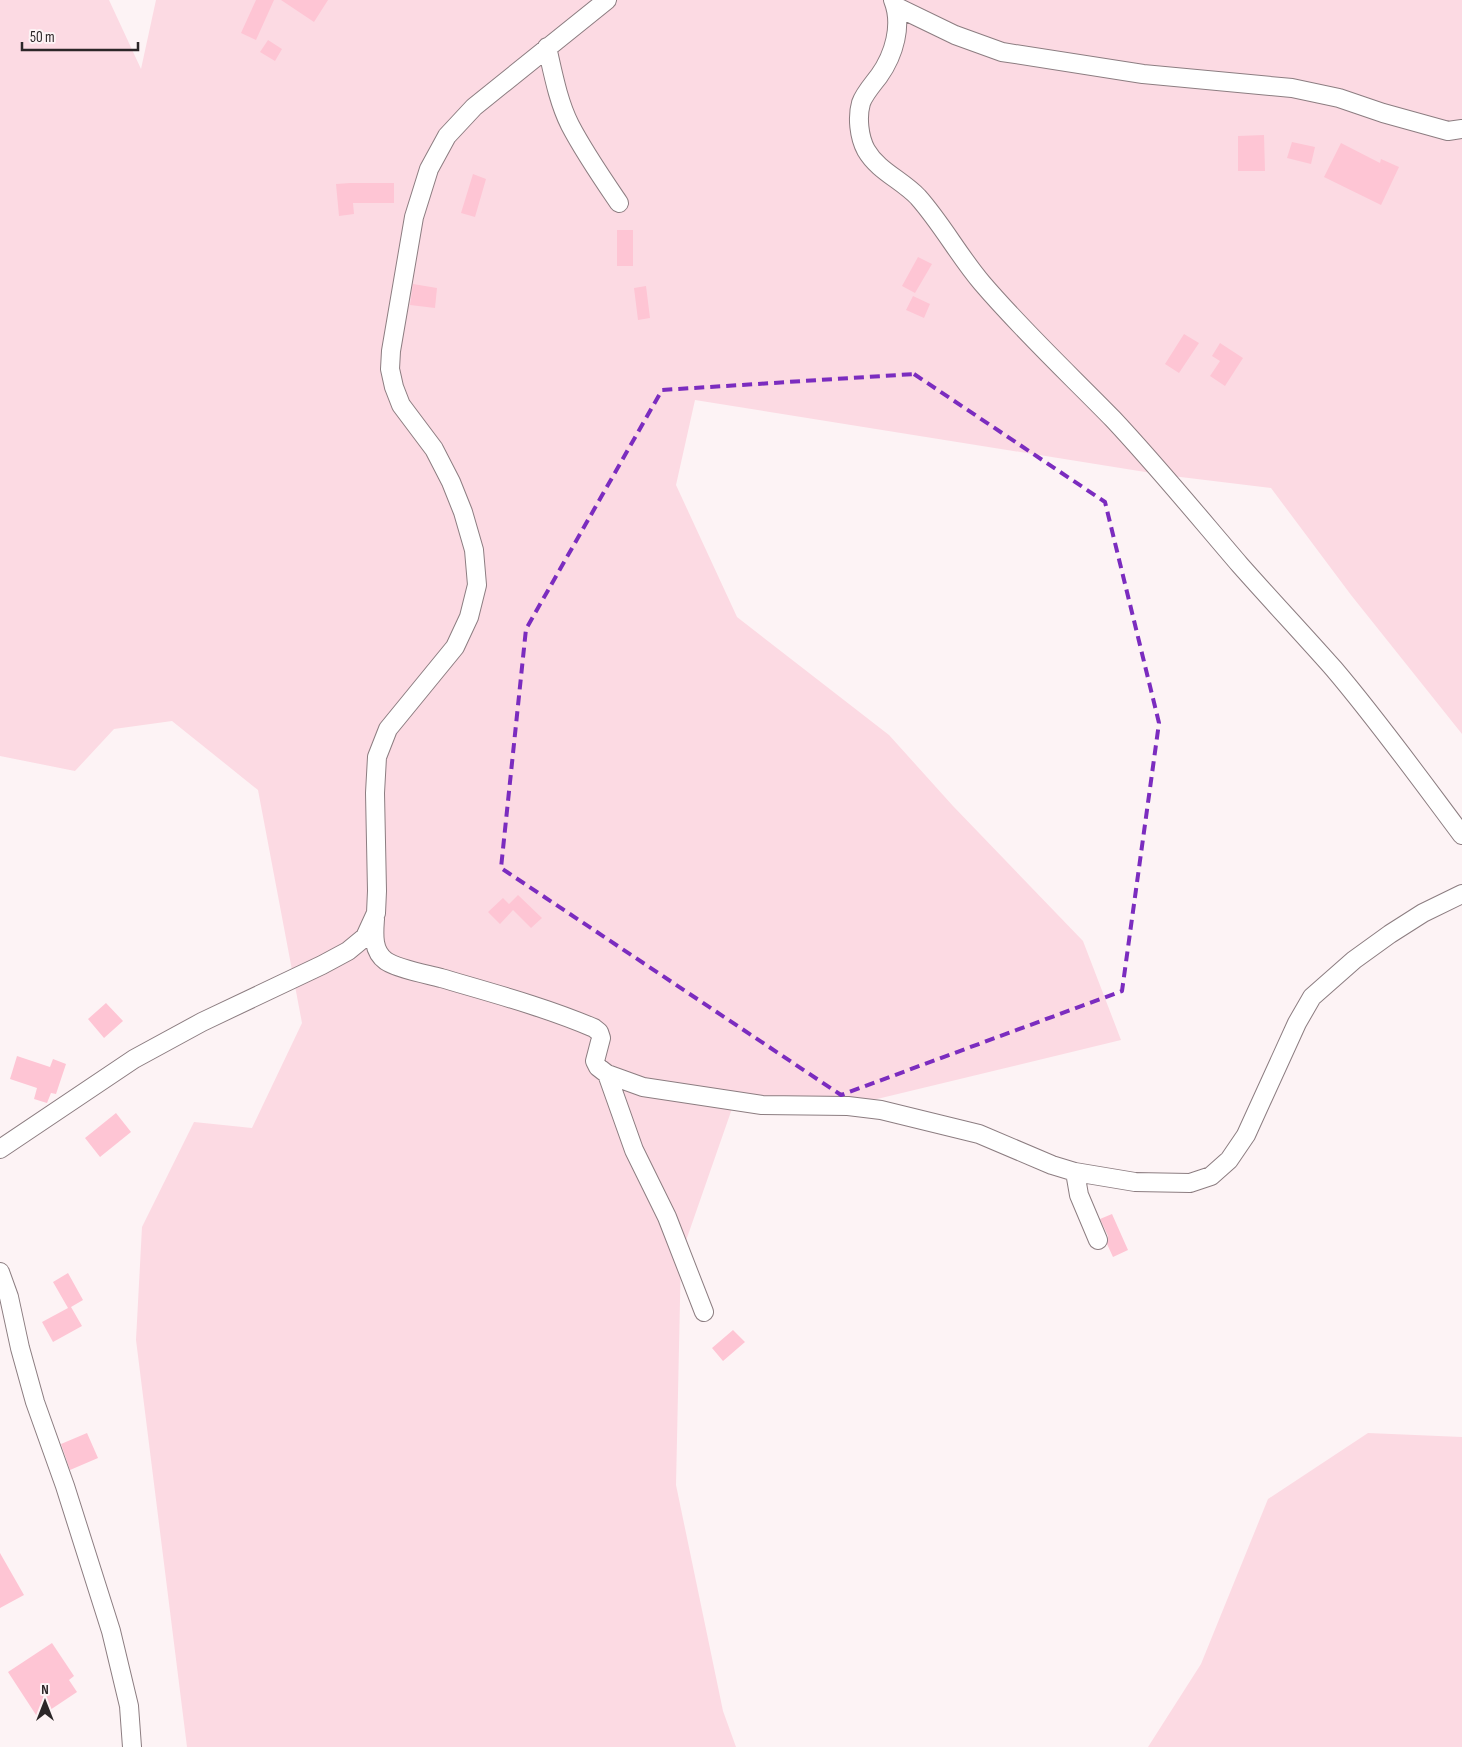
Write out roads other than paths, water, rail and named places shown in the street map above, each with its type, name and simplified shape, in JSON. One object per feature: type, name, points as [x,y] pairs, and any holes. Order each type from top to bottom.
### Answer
[{"type":"street","points":[[607,0],[474,107],[448,136],[429,168],[414,217],[391,352],[390,369],[401,405],[434,449],[451,482],[463,512],[474,550],[477,585],[469,617],[456,647],[388,729],[377,757],[375,792],[377,891],[374,936],[376,950],[386,961],[414,971],[534,1005],[594,1028],[599,1032],[601,1038],[595,1061],[598,1067],[607,1074],[643,1087],[762,1105],[848,1106],[881,1110],[979,1134],[1052,1165],[1075,1172],[1135,1182],[1190,1183],[1211,1176],[1228,1160],[1246,1135],[1297,1023],[1312,997],[1354,960],[1390,934],[1423,913],[1462,894]]},
{"type":"street","points":[[894,3],[955,35],[1002,52],[1143,74],[1292,88],[1340,98],[1382,113],[1448,131],[1462,129]]},
{"type":"street","points":[[894,3],[896,30],[893,52],[861,101],[860,134],[867,151],[881,167],[916,195],[947,232],[974,274],[1037,345],[1112,419],[1157,468],[1244,570],[1334,669],[1366,708],[1462,835]]},
{"type":"street","points":[[547,47],[554,80],[569,123],[592,164],[619,203]]},
{"type":"street","points":[[0,1149],[134,1060],[202,1022],[348,951],[365,937],[376,913]]},
{"type":"street","points":[[607,1074],[634,1150],[667,1217],[704,1312]]},
{"type":"street","points":[[1075,1172],[1080,1195],[1098,1240]]},
{"type":"street","points":[[0,1272],[9,1297],[20,1348],[35,1402],[65,1486],[111,1631],[129,1706],[132,1747]]}]
